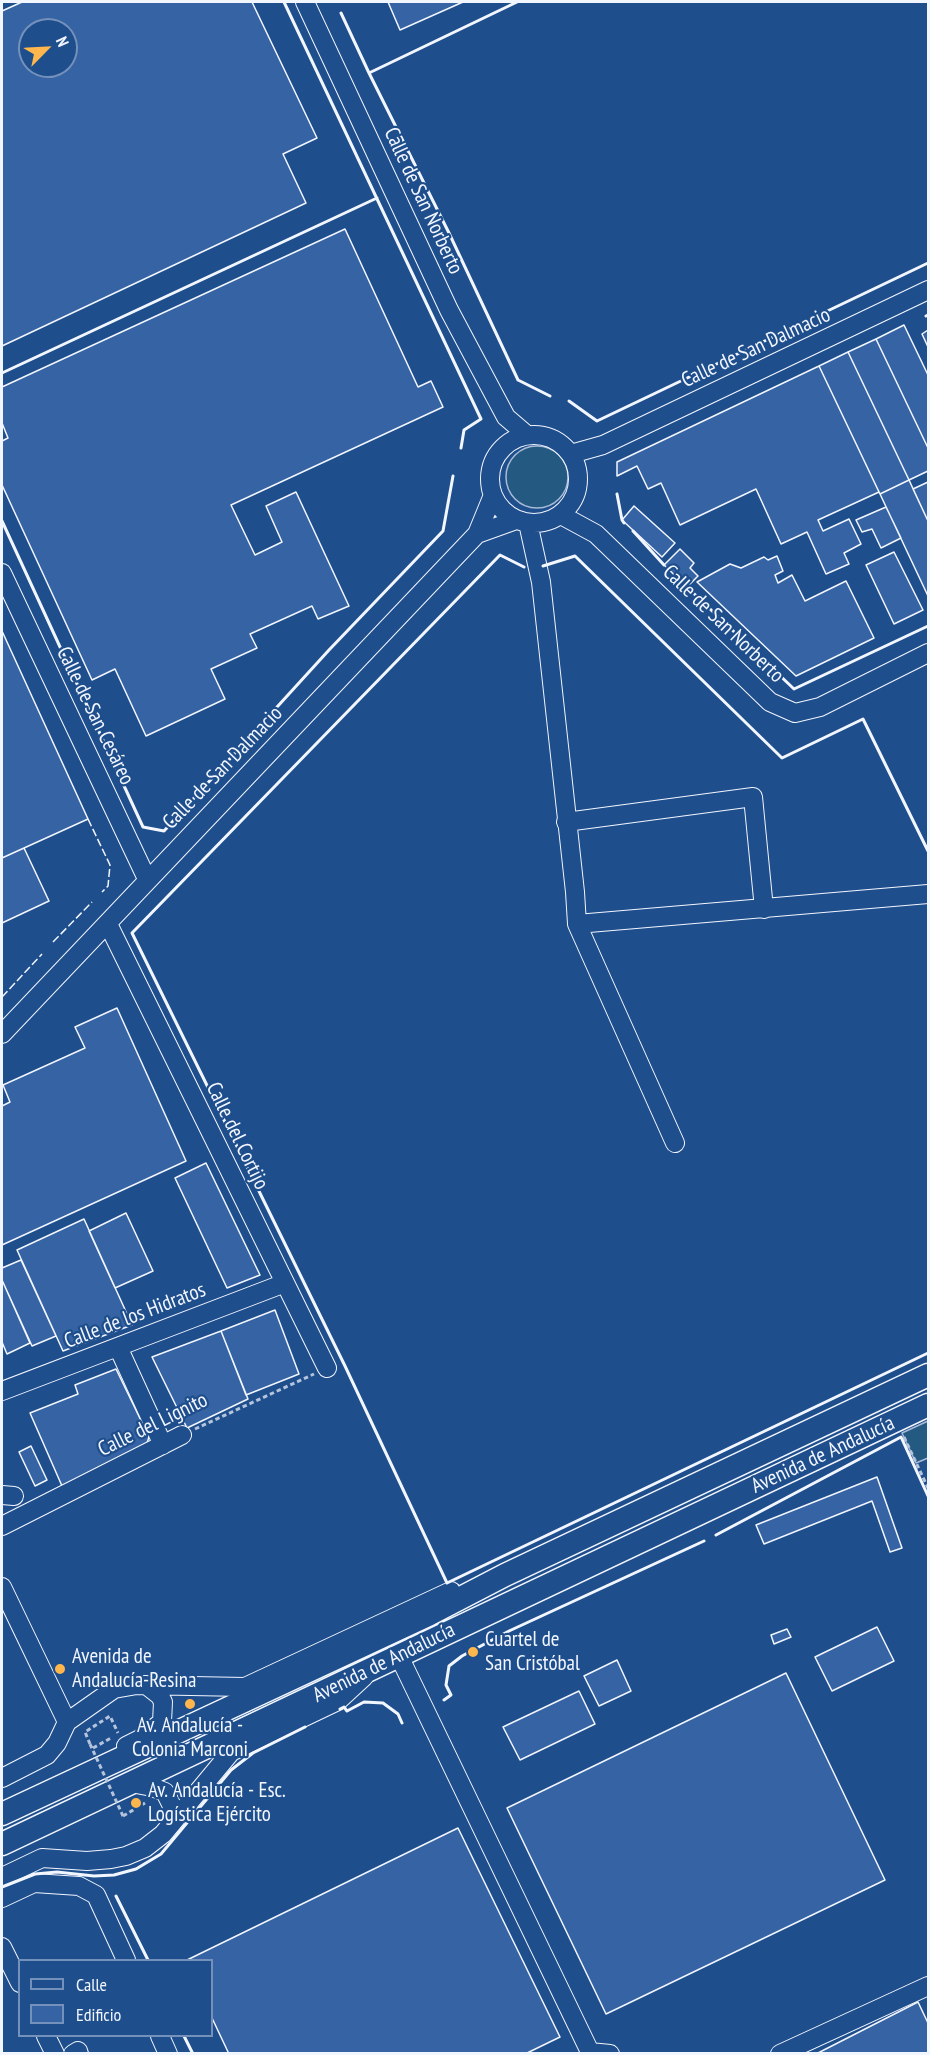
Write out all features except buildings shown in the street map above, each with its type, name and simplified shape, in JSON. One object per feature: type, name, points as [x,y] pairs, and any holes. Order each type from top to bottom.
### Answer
[{"type":"main road","name":"Avenida de Andalucía","points":[[11,1810],[428,1615],[504,1575],[928,1376]]},
{"type":"main road","name":"Avenida de Andalucía","points":[[2,1844],[928,1405]]},
{"type":"street","name":"Calle de San Norberto","points":[[304,2],[449,310],[506,417],[528,435]]},
{"type":"street","name":"Calle de San Dalmacio","points":[[571,454],[603,446],[928,290]]},
{"type":"street","points":[[504,446],[528,435],[544,436],[559,442],[571,454],[579,477],[575,498],[561,514],[540,523],[522,522],[502,510],[493,495],[490,478],[494,461],[504,446],[506,417]]},
{"type":"street","name":"Calle de San Dalmacio","points":[[579,477],[603,446]]},
{"type":"street","name":"Calle de San Dalmacio","points":[[2,1034],[477,534],[493,495]]},
{"type":"street","name":"Calle de San Norberto","points":[[575,498],[596,534]]},
{"type":"street","name":"Calle de San Norberto","points":[[561,514],[596,534],[770,702],[795,713],[820,706],[928,653]]},
{"type":"street","points":[[522,522],[541,582],[577,924],[675,1143]]},
{"type":"street","name":"Calle de San Dalmacio","points":[[477,534],[522,522]]},
{"type":"street","name":"Calle de San Cesáreo","points":[[2,573],[147,879]]},
{"type":"street","points":[[566,822],[753,797],[764,909]]},
{"type":"street","points":[[577,924],[928,894]]},
{"type":"street","name":"Calle del Cortijo","points":[[108,924],[327,1368]]},
{"type":"street","name":"Calle de los Hidratos","points":[[2,1391],[285,1283]]},
{"type":"street","points":[[118,1347],[163,1444]]},
{"type":"street","name":"Calle del Lignito","points":[[2,1526],[182,1435]]},
{"type":"street","name":"Avenida de Andalucía","points":[[2,1778],[47,1755],[57,1743],[67,1722],[114,1689],[123,1686],[146,1685],[245,1687],[467,1584],[504,1575]]},
{"type":"street","points":[[2,1587],[67,1722]]},
{"type":"street","points":[[399,1656],[590,2052],[610,2054]]},
{"type":"street","points":[[2,1877],[42,1858],[87,1861],[111,1859],[126,1856],[154,1842],[231,1752],[338,1701],[370,1670]]},
{"type":"street","name":"Avenida de Andalucía","points":[[11,1810],[45,1783],[140,1739],[162,1722],[163,1702],[160,1696],[146,1685]]},
{"type":"street","points":[[131,1783],[152,1786],[165,1792],[172,1806],[170,1825]]},
{"type":"street","points":[[2,1898],[33,1883],[79,1886],[96,1895],[126,1959]]},
{"type":"street","points":[[2,1947],[18,1979]]},
{"type":"street","points":[[780,2054],[928,1986]]},
{"type":"street","points":[[46,2037],[55,2054]]},
{"type":"street","points":[[160,2037],[168,2054]]},
{"type":"street","points":[[73,2054],[78,2051],[79,2054]]},
{"type":"path","name":"Calle del Lignito","points":[[182,1435],[327,1368]]},
{"type":"path","points":[[902,1433],[928,1488]]},
{"type":"path","points":[[92,1746],[119,1734],[110,1716],[85,1732],[123,1816],[150,1799]]},
{"type":"shaded area","points":[[537,446],[549,448],[559,455],[566,465],[568,477],[566,489],[559,499],[549,506],[537,508],[525,506],[515,499],[508,489],[506,477],[508,465],[515,455],[525,448]]},
{"type":"shaded area","points":[[928,1421],[928,1458],[916,1463],[902,1433]]},
{"type":"fence","points":[[88,819],[110,865],[108,886],[102,892]]},
{"type":"fence","points":[[53,942],[92,902]]},
{"type":"fence","points":[[2,997],[42,954]]},
{"type":"wall","points":[[284,2],[481,419],[464,430],[461,448]]},
{"type":"wall","points":[[341,13],[369,73],[517,2]]},
{"type":"wall","points":[[369,73],[449,233],[518,380],[550,396]]},
{"type":"wall","points":[[2,373],[377,198]]},
{"type":"wall","points":[[569,401],[597,421],[928,263]]},
{"type":"wall","points":[[2,521],[143,827],[164,831],[329,650],[443,531],[453,476]]},
{"type":"wall","points":[[617,494],[624,523]]},
{"type":"wall","points":[[633,531],[664,565]]},
{"type":"wall","points":[[524,567],[500,555],[132,933],[345,1366],[447,1583],[928,1353]]},
{"type":"wall","points":[[543,566],[575,556],[782,758],[863,719],[928,851]]},
{"type":"wall","points":[[687,587],[794,689],[928,626]]},
{"type":"wall","points":[[716,1535],[901,1437],[928,1496]]},
{"type":"wall","points":[[444,1700],[451,1695],[446,1685],[449,1666],[462,1656],[509,1631],[704,1541]]},
{"type":"wall","points":[[340,1709],[344,1707],[347,1711],[364,1702],[383,1703],[398,1714],[402,1723]]},
{"type":"wall","points":[[2,1887],[35,1874],[57,1872],[94,1876],[114,1875],[136,1869],[161,1854],[231,1770],[253,1753],[305,1727]]},
{"type":"wall","points":[[116,1896],[148,1959]]},
{"type":"wall","points":[[184,2037],[193,2054]]},
{"type":"place","name":"Cuartel de San Cristóbal","points":[[473,1652]]},
{"type":"place","name":"Avenida de Andalucía-Resina","points":[[60,1669]]},
{"type":"place","name":"Av. Andalucía - Colonia Marconi","points":[[190,1704]]},
{"type":"place","name":"Av. Andalucía - Esc. Logística Ejército","points":[[136,1803]]}]
